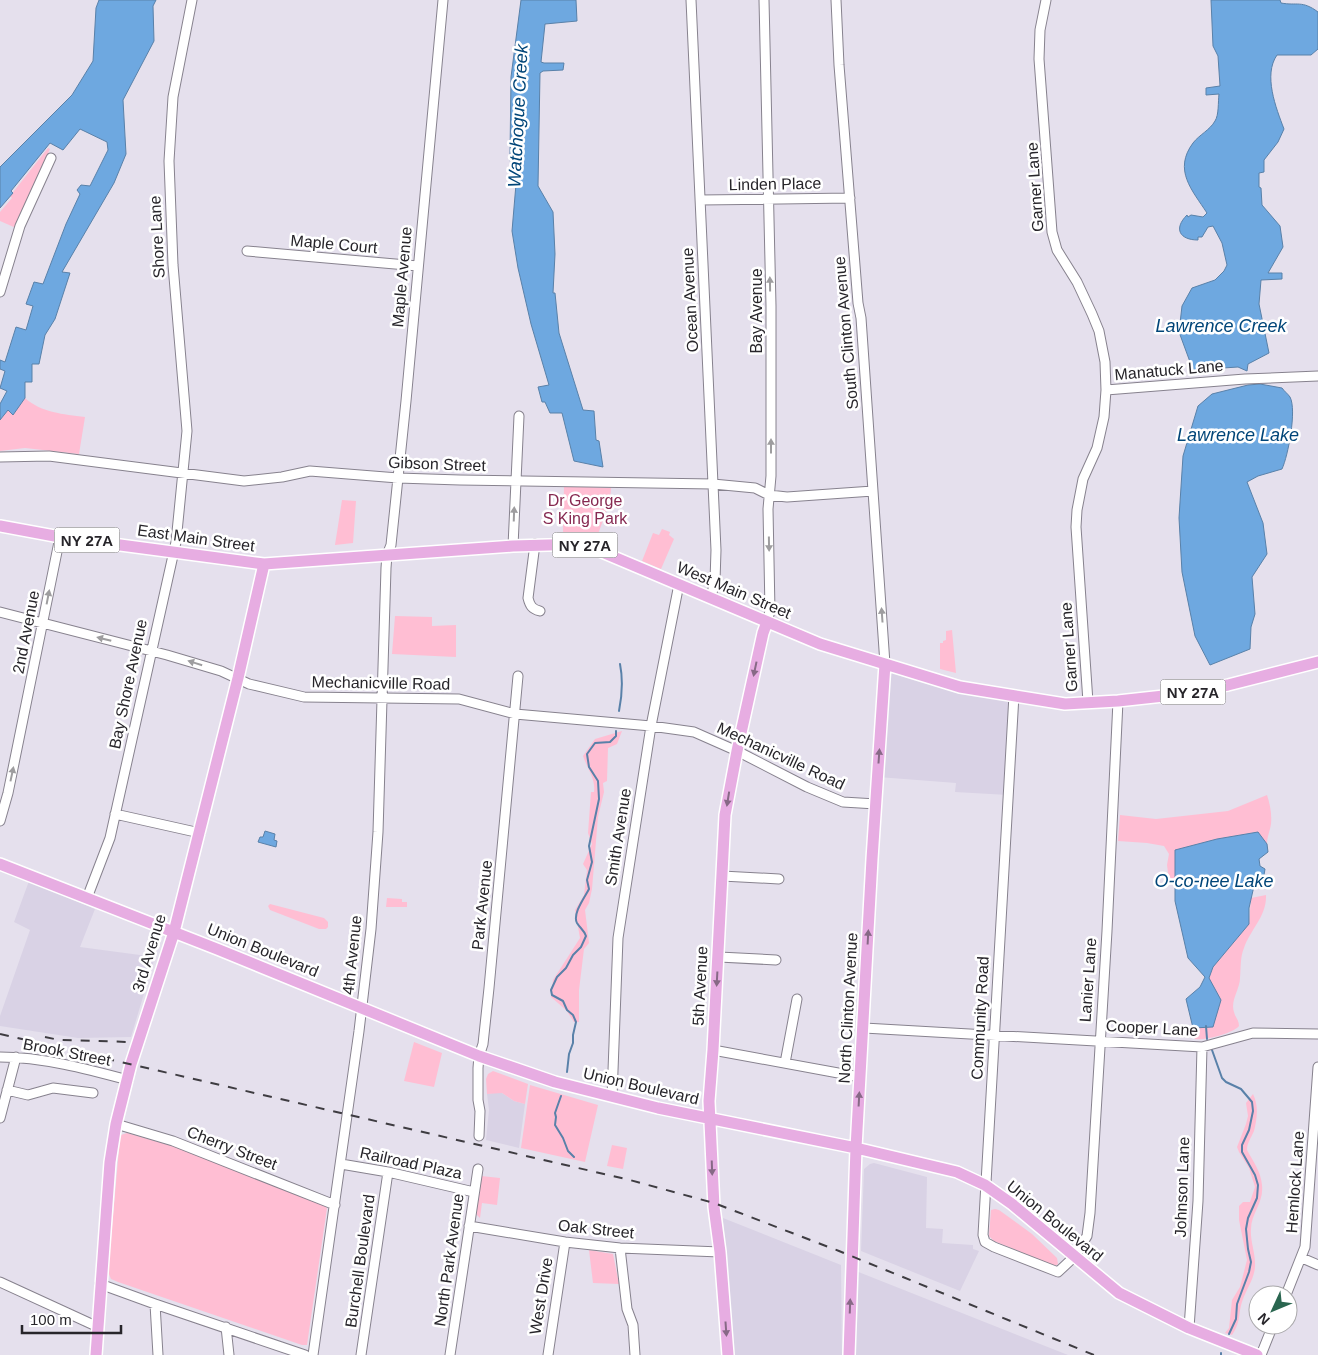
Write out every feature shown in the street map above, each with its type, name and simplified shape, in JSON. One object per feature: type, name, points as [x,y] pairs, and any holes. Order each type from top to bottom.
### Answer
[{"type":"main road","name":"East Main Street","points":[[0,526],[60,537],[264,564],[388,555]]},
{"type":"main road","name":"West Main Street","points":[[388,555],[535,544],[583,544],[820,644],[960,687],[1065,704],[1088,702]]},
{"type":"main road","name":"3rd Avenue","points":[[96,1355],[110,1162],[116,1124],[174,932],[200,834],[264,564]]},
{"type":"main road","name":"5th Avenue","points":[[728,1355],[720,1252],[714,1207],[709,1101],[725,815],[737,751],[767,622]]},
{"type":"main road","name":"NY 27A","points":[[1088,702],[1118,701],[1182,694],[1228,685],[1318,662]]},
{"type":"main road","name":"North Clinton Avenue","points":[[848,1355],[856,1148],[885,664]]},
{"type":"main road","name":"Union Boulevard","points":[[0,864],[174,932],[479,1056],[555,1082],[710,1119],[856,1148],[957,1172],[985,1185],[1012,1204],[1119,1293],[1189,1328],[1257,1355]]},
{"type":"street","name":"Shore Lane","points":[[183,474],[187,431],[173,265],[169,161],[172,97],[192,0]]},
{"type":"street","name":"Maple Avenue","points":[[388,555],[391,545],[398,478],[443,0]]},
{"type":"street","name":"Ocean Avenue","points":[[691,0],[716,550],[711,597]]},
{"type":"street","name":"Bay Avenue","points":[[764,0],[765,104],[770,200],[771,476],[769,495],[770,611],[767,622]]},
{"type":"street","name":"South Clinton Avenue","points":[[836,0],[839,65],[858,303],[861,318],[885,664]]},
{"type":"street","name":"Garner Lane","points":[[1046,0],[1041,17],[1039,59],[1047,144],[1048,194],[1052,232],[1057,250],[1085,298],[1099,331],[1105,362],[1106,390]]},
{"type":"street","points":[[0,292],[20,226],[50,158]]},
{"type":"street","name":"Linden Place","points":[[700,200],[850,198]]},
{"type":"street","name":"Maple Court","points":[[248,251],[418,266]]},
{"type":"street","name":"Manatuck Lane","points":[[1080,590],[1076,539],[1077,510],[1083,479],[1097,448],[1104,417],[1106,390],[1245,379],[1318,376]]},
{"type":"street","points":[[513,546],[519,416]]},
{"type":"street","name":"Gibson Street","points":[[0,457],[49,456],[244,481],[288,476],[310,471],[398,478],[515,482],[713,484],[756,488],[769,495],[787,497],[873,491]]},
{"type":"street","name":"Bay Shore Avenue","points":[[87,898],[110,838],[174,551],[183,474]]},
{"type":"street","name":"2nd Avenue","points":[[0,821],[8,793],[60,537]]},
{"type":"street","points":[[535,544],[528,598],[529,604],[534,609],[540,611]]},
{"type":"street","name":"4th Avenue","points":[[313,1355],[341,1164],[372,929],[378,832],[388,555]]},
{"type":"street","name":"Smith Avenue","points":[[612,1097],[618,938],[651,726],[679,584]]},
{"type":"street","name":"Garner Lane","points":[[1080,590],[1088,702]]},
{"type":"street","name":"Mechanicville Road","points":[[0,612],[151,651],[197,664],[238,678],[248,684],[304,697],[459,699],[515,714],[651,726],[694,732],[737,751],[807,787],[843,802],[876,804]]},
{"type":"street","name":"Park Avenue","points":[[479,1136],[479,1056],[483,1044],[518,676]]},
{"type":"street","name":"Community Road","points":[[1014,695],[983,1235],[985,1242],[994,1247],[1053,1271],[1058,1272],[1074,1257]]},
{"type":"street","name":"Lanier Lane","points":[[1074,1257],[1087,1236],[1090,1213],[1118,701]]},
{"type":"street","points":[[115,814],[200,834]]},
{"type":"street","points":[[722,876],[779,878]]},
{"type":"street","points":[[718,957],[776,960]]},
{"type":"street","points":[[785,1063],[797,999]]},
{"type":"street","name":"Cooper Lane","points":[[864,1028],[1202,1047],[1253,1033],[1318,1034]]},
{"type":"street","name":"Johnson Lane","points":[[1189,1328],[1198,1201],[1202,1047]]},
{"type":"street","points":[[713,1050],[860,1077]]},
{"type":"street","name":"Brook Street","points":[[0,1057],[16,1057],[94,1071],[128,1080]]},
{"type":"street","points":[[0,1118],[16,1057]]},
{"type":"street","name":"Hemlock Lane","points":[[1290,1285],[1305,1247],[1315,1150],[1318,1067]]},
{"type":"street","points":[[7,1090],[28,1095],[54,1088],[92,1093]]},
{"type":"street","name":"Cherry Street","points":[[116,1124],[173,1141],[335,1204]]},
{"type":"street","name":"Railroad Plaza","points":[[341,1164],[388,1172],[474,1192]]},
{"type":"street","name":"North Park Avenue","points":[[450,1355],[478,1169]]},
{"type":"street","name":"Burchell Boulevard","points":[[361,1355],[388,1172]]},
{"type":"street","name":"Oak Street","points":[[469,1226],[565,1242],[620,1248],[720,1252]]},
{"type":"street","name":"West Drive","points":[[548,1355],[565,1242]]},
{"type":"street","points":[[620,1248],[627,1309],[633,1325],[635,1355]]},
{"type":"street","points":[[1302,1258],[1318,1265]]},
{"type":"street","points":[[0,1282],[98,1327]]},
{"type":"street","points":[[100,1284],[305,1355]]},
{"type":"street","points":[[155,1304],[158,1355]]},
{"type":"street","points":[[226,1327],[229,1355]]},
{"type":"street","points":[[1261,1355],[1269,1335]]},
{"type":"shaded area","points":[[885,664],[1014,695],[1008,795],[955,792],[956,783],[878,777]]},
{"type":"shaded area","points":[[29,881],[95,909],[80,947],[155,957],[131,1037],[78,1038],[0,1026],[0,1016],[30,930],[14,922]]},
{"type":"shaded area","points":[[498,1092],[514,1101],[525,1104],[519,1148],[486,1140],[489,1110],[487,1094]]},
{"type":"shaded area","points":[[874,1163],[927,1177],[926,1228],[943,1229],[942,1243],[973,1245],[973,1249],[979,1251],[960,1291],[861,1251],[864,1169]]},
{"type":"shaded area","points":[[723,1218],[841,1265],[842,1355],[733,1355]]},
{"type":"shaded area","points":[[856,1271],[1068,1355],[855,1355]]},
{"type":"green space","points":[[48,148],[50,149],[16,228],[0,221],[0,212],[12,198],[10,196]]},
{"type":"green space","points":[[25,398],[46,410],[85,417],[79,454],[25,448],[0,451],[0,420],[8,410],[13,415]]},
{"type":"green space","name":"Dr George S King Park","points":[[564,486],[611,488],[610,501],[597,537],[588,534],[563,533]]},
{"type":"green space","points":[[342,500],[356,501],[353,543],[335,545]]},
{"type":"green space","points":[[662,529],[670,532],[669,535],[674,539],[661,569],[642,561],[653,533],[659,535]]},
{"type":"green space","points":[[395,616],[432,617],[432,626],[456,625],[456,657],[392,654]]},
{"type":"green space","points":[[952,630],[956,673],[940,669],[940,643],[946,640],[946,631]]},
{"type":"green space","points":[[622,731],[617,744],[608,748],[607,781],[603,783],[604,792],[598,817],[592,889],[589,903],[585,910],[589,943],[584,949],[579,990],[579,1022],[574,1022],[566,1010],[551,997],[553,980],[580,938],[575,910],[584,895],[587,870],[583,864],[592,844],[588,833],[591,792],[594,792],[592,778],[583,756],[595,739]]},
{"type":"green space","points":[[1267,795],[1271,827],[1267,844],[1257,832],[1217,839],[1175,850],[1175,881],[1169,880],[1167,865],[1169,854],[1164,846],[1118,841],[1120,815],[1156,819],[1228,811]]},
{"type":"green space","points":[[1266,895],[1264,910],[1247,941],[1242,955],[1240,982],[1233,1004],[1239,1026],[1218,1036],[1195,1039],[1192,1035],[1193,1028],[1213,1027],[1209,978],[1213,967],[1249,924],[1251,898]]},
{"type":"green space","points":[[387,898],[402,899],[402,902],[407,902],[407,907],[386,907]]},
{"type":"green space","points":[[270,904],[324,918],[328,922],[328,927],[326,929],[319,929],[270,910],[268,906]]},
{"type":"green space","points":[[414,1042],[442,1053],[434,1087],[404,1081]]},
{"type":"green space","points":[[493,1071],[528,1084],[525,1104],[514,1101],[502,1093],[487,1094],[486,1079],[488,1074]]},
{"type":"green space","points":[[530,1085],[598,1105],[585,1162],[521,1148]]},
{"type":"green space","points":[[1253,1094],[1257,1108],[1257,1117],[1247,1150],[1260,1176],[1262,1191],[1253,1218],[1251,1233],[1255,1263],[1254,1273],[1248,1285],[1238,1322],[1232,1335],[1225,1333],[1229,1328],[1232,1300],[1240,1287],[1247,1260],[1239,1220],[1239,1206],[1243,1202],[1250,1202],[1255,1187],[1249,1168],[1237,1147],[1248,1116],[1246,1103]]},
{"type":"green space","points":[[127,1133],[193,1152],[324,1205],[327,1208],[307,1345],[302,1345],[111,1279],[108,1272],[120,1138],[121,1135]]},
{"type":"green space","points":[[612,1145],[627,1148],[623,1169],[607,1166]]},
{"type":"green space","points":[[481,1176],[500,1178],[497,1205],[482,1203],[480,1218],[475,1213]]},
{"type":"green space","points":[[995,1209],[1032,1234],[1057,1258],[1058,1264],[1055,1266],[994,1241],[989,1236],[991,1210]]},
{"type":"green space","points":[[589,1250],[613,1254],[619,1284],[593,1283]]},
{"type":"water","points":[[99,0],[156,0],[153,6],[154,41],[123,100],[126,154],[114,183],[62,272],[70,273],[55,319],[45,335],[39,364],[32,364],[32,382],[25,382],[25,398],[13,415],[8,410],[0,420],[0,404],[7,391],[0,388],[5,371],[0,369],[0,360],[5,362],[16,327],[26,330],[33,306],[26,304],[34,282],[43,284],[66,224],[80,194],[77,190],[81,185],[90,186],[108,150],[107,142],[80,129],[63,150],[50,143],[11,191],[13,193],[0,208],[0,167],[72,95],[93,61],[96,8]]},
{"type":"water","points":[[521,0],[576,0],[577,21],[545,24],[541,62],[564,63],[563,70],[543,71],[540,73],[538,186],[553,212],[555,254],[553,293],[555,293],[559,333],[583,410],[594,411],[596,440],[599,441],[603,467],[574,461],[562,413],[550,413],[545,402],[542,402],[538,387],[549,385],[531,324],[518,268],[512,231],[516,184],[511,169],[510,156],[511,77]]},
{"type":"water","name":"Lawrence Creek","points":[[1211,0],[1280,0],[1281,3],[1308,6],[1318,12],[1318,49],[1311,55],[1277,55],[1271,72],[1272,92],[1284,129],[1278,142],[1264,160],[1264,172],[1259,173],[1259,187],[1261,188],[1262,205],[1280,226],[1283,247],[1268,273],[1282,273],[1282,279],[1261,280],[1259,304],[1269,353],[1248,364],[1247,371],[1238,367],[1193,370],[1179,332],[1182,306],[1192,288],[1215,280],[1227,265],[1222,243],[1213,226],[1208,227],[1202,237],[1198,237],[1198,240],[1192,240],[1180,233],[1180,225],[1187,215],[1188,217],[1191,215],[1203,217],[1207,213],[1187,180],[1185,162],[1187,153],[1193,143],[1213,124],[1218,112],[1219,94],[1206,95],[1206,88],[1220,86],[1218,56],[1213,46]]},
{"type":"water","name":"Lawrence Lake","points":[[1260,384],[1282,388],[1290,397],[1293,412],[1289,444],[1282,469],[1258,476],[1247,482],[1263,523],[1267,554],[1252,577],[1255,614],[1251,627],[1250,649],[1210,665],[1195,636],[1182,572],[1179,518],[1183,456],[1198,406],[1212,394]]},
{"type":"water","points":[[265,831],[275,834],[276,847],[258,842],[260,837],[263,837]]},
{"type":"water","name":"O-co-nee Lake","points":[[1258,832],[1267,844],[1268,852],[1259,859],[1260,866],[1265,869],[1264,875],[1254,886],[1249,908],[1249,924],[1213,967],[1209,978],[1221,1000],[1213,1027],[1193,1028],[1186,999],[1200,987],[1205,977],[1188,958],[1175,901],[1175,850],[1217,839]]},
{"type":"waterway","name":"Watchogue Creek","points":[[619,711],[622,688],[620,664]]},
{"type":"waterway","name":"Watchogue Creek","points":[[567,1072],[576,1022],[563,1001],[552,995],[551,990],[557,977],[581,947],[586,936],[577,923],[576,915],[589,889],[587,880],[592,862],[589,846],[599,799],[598,781],[589,767],[587,754],[595,743],[610,742],[616,736],[616,731]]},
{"type":"waterway","name":"Lawrence Creek","points":[[1206,1026],[1207,1039]]},
{"type":"waterway","name":"Lawrence Creek","points":[[1212,1050],[1222,1078],[1241,1089],[1252,1102],[1253,1111],[1249,1130],[1242,1145],[1242,1152],[1255,1175],[1258,1185],[1257,1198],[1248,1218],[1246,1229],[1251,1262],[1237,1304],[1236,1319],[1229,1334]]},
{"type":"waterway","name":"Watchogue Creek","points":[[561,1096],[555,1113],[555,1125],[568,1151],[574,1157]]},
{"type":"railway","points":[[0,1034],[630,1180],[714,1203],[839,1251],[1094,1355]]},
{"type":"railway","points":[[45,1037],[59,1040],[130,1042]]}]
